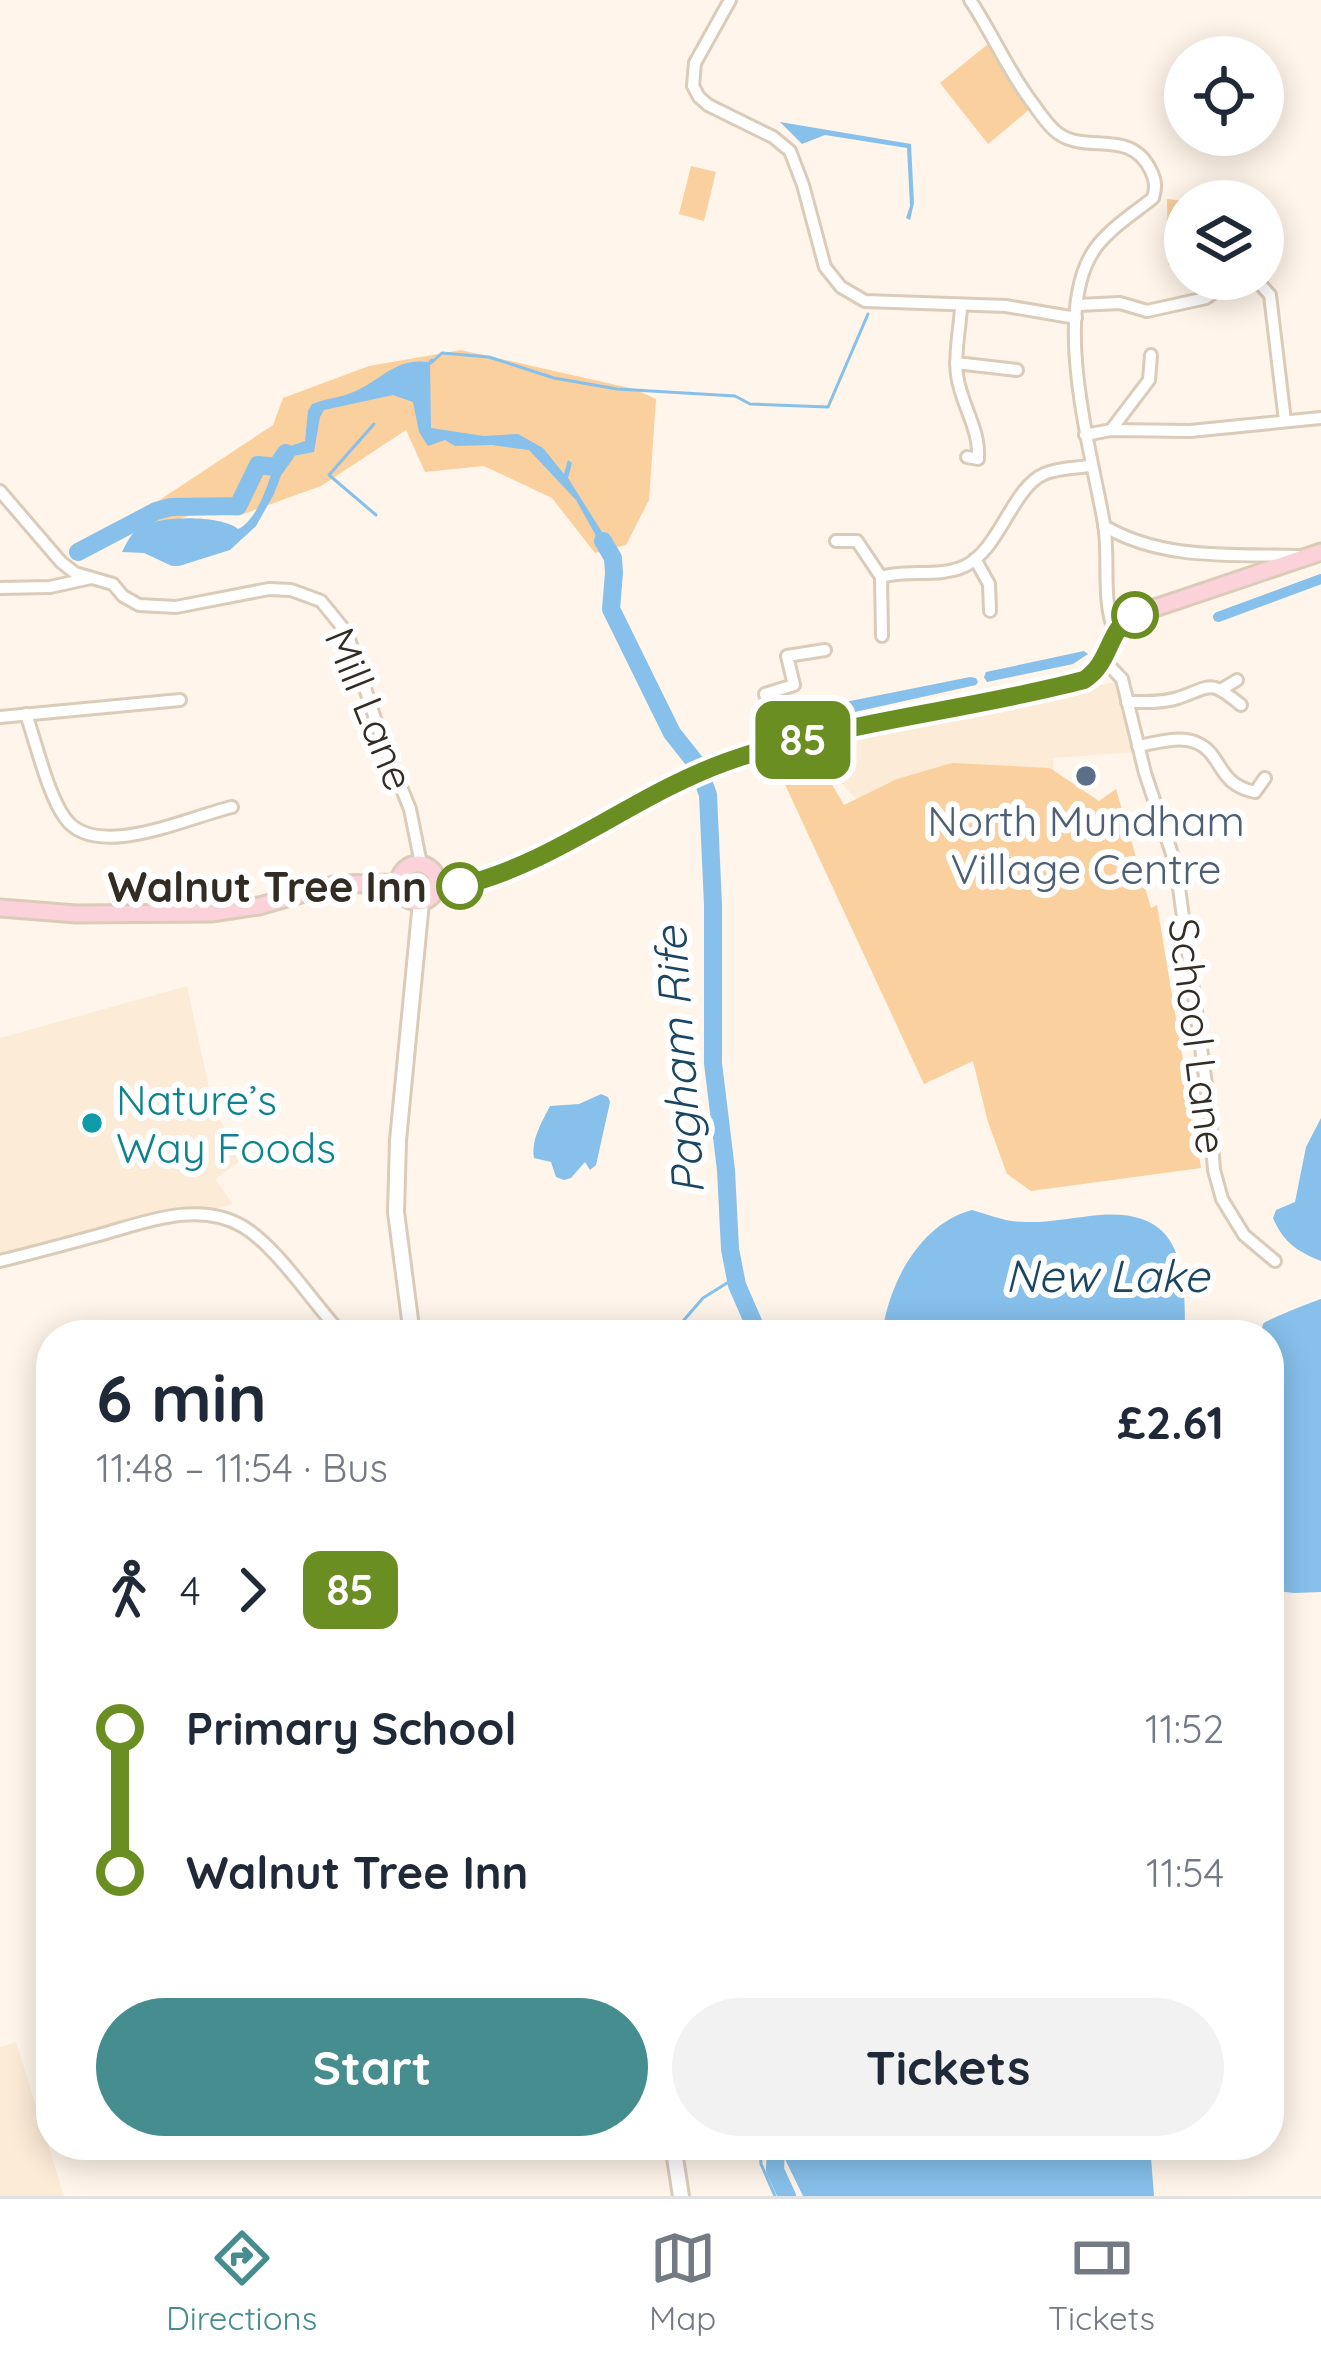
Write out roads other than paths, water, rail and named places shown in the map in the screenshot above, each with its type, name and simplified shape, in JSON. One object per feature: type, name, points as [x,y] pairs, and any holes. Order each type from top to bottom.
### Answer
[{"type":"main road","points":[[437,886],[461,886],[504,872],[676,782],[731,760],[1084,680],[1105,661],[1115,633],[1128,617],[1315,554]]},
{"type":"main road","points":[[421,864],[431,869],[437,886],[431,898],[422,902],[407,899],[399,883],[408,867],[421,864]]},
{"type":"main road","points":[[0,908],[76,914],[212,913],[259,906],[337,884],[399,883]]},
{"type":"street","points":[[730,0],[695,63],[693,86],[708,105],[773,137],[790,151],[825,267],[841,287],[865,301],[961,307],[1077,311],[1120,303],[1148,311],[1197,300]]},
{"type":"street","points":[[970,0],[1013,77],[1054,130],[1071,140],[1121,145],[1144,160],[1154,178],[1153,198],[1098,244],[1084,267],[1077,311],[1085,435],[1104,526],[1109,618],[1115,633]]},
{"type":"street","points":[[1270,300],[1285,421]]},
{"type":"street","points":[[961,307],[956,363],[960,393],[979,443],[978,460],[968,457]]},
{"type":"street","points":[[1111,430],[1149,380],[1151,355]]},
{"type":"street","points":[[956,363],[1016,370]]},
{"type":"street","points":[[1085,435],[1321,418]]},
{"type":"street","points":[[881,577],[952,570],[975,559],[1037,478],[1090,466]]},
{"type":"street","points":[[0,491],[61,562],[51,573],[50,587]]},
{"type":"street","points":[[1104,526],[1134,541],[1196,553],[1315,554]]},
{"type":"street","points":[[836,541],[857,541],[881,577],[882,636]]},
{"type":"street","points":[[975,559],[989,584],[990,611]]},
{"type":"street","name":"Mill Lane","points":[[61,562],[152,608],[269,590],[291,590],[321,601],[347,633],[410,809],[421,864]]},
{"type":"street","points":[[0,589],[50,587],[94,578]]},
{"type":"street","points":[[783,745],[765,694],[794,686],[787,656],[825,650]]},
{"type":"street","name":"School Lane","points":[[1105,661],[1121,680],[1175,866],[1214,1171],[1222,1199],[1244,1234],[1276,1261]]},
{"type":"street","points":[[1222,689],[1238,680]]},
{"type":"street","points":[[1127,702],[1155,702],[1201,687],[1222,689],[1241,705]]},
{"type":"street","points":[[0,717],[180,700]]},
{"type":"street","points":[[26,714],[58,805],[77,830],[113,837],[215,806],[232,807]]},
{"type":"street","points":[[1138,746],[1163,741],[1199,743],[1230,782],[1255,792],[1266,804]]},
{"type":"street","points":[[1255,792],[1265,778]]},
{"type":"street","points":[[409,1320],[396,1212],[398,1140],[422,902]]},
{"type":"street","points":[[0,1262],[167,1216],[214,1215],[242,1226],[276,1256],[330,1320]]},
{"type":"street","points":[[675,2160],[681,2196]]},
{"type":"water","points":[[780,122],[911,144],[914,203],[910,220],[906,218],[910,206],[907,148],[825,135],[802,144]]},
{"type":"water","points":[[432,358],[431,428],[484,436],[518,434],[543,448],[564,474],[568,460],[572,463],[568,478],[617,556],[609,559],[576,500],[529,450],[455,446],[445,440],[428,446],[419,432],[413,402],[393,395],[324,410],[314,452],[288,457],[256,526],[230,550],[179,566],[144,553],[122,552],[136,530],[161,521],[204,519],[238,529],[246,524],[259,506],[279,450],[305,441],[312,404],[353,392],[399,366]]},
{"type":"water","points":[[1084,651],[1088,654],[1073,664],[987,682],[984,677],[986,672]]},
{"type":"water","points":[[976,678],[976,685],[792,726],[790,713]]},
{"type":"water","points":[[601,1094],[610,1102],[596,1165],[590,1170],[585,1162],[571,1178],[556,1177],[551,1162],[534,1158],[533,1151],[550,1106],[579,1104]]},
{"type":"water","points":[[1321,1118],[1321,1261],[1292,1245],[1273,1218],[1276,1210],[1295,1202],[1306,1147]]},
{"type":"water","name":"New Lake","points":[[972,1210],[1018,1222],[1100,1215],[1149,1222],[1174,1248],[1184,1288],[1185,1320],[884,1320],[909,1259],[936,1228]]},
{"type":"water","points":[[1321,1299],[1321,1592],[1284,1592],[1284,1320],[1272,1319]]},
{"type":"water","points":[[785,2160],[1151,2160],[1154,2196],[803,2196]]},
{"type":"waterway","points":[[431,363],[442,353],[489,357],[554,378],[617,389],[735,396],[750,404],[828,407],[868,314]]},
{"type":"waterway","points":[[374,424],[329,475],[376,515]]},
{"type":"waterway","name":"Pagham Rife","points":[[78,552],[156,511],[238,506],[258,465],[276,467],[286,453]]},
{"type":"waterway","name":"Pagham Rife","points":[[603,541],[613,558],[611,609],[672,733],[699,767]]},
{"type":"waterway","points":[[1218,617],[1321,579]]},
{"type":"waterway","name":"Pagham Rife","points":[[702,778],[708,795],[713,905],[713,1063],[730,1249],[737,1285],[752,1320]]},
{"type":"waterway","points":[[684,1320],[703,1298],[735,1278]]},
{"type":"waterway","points":[[761,2160],[775,2196]]},
{"type":"waterway","name":"Pagham Rife","points":[[775,2160],[787,2196]]},
{"type":"place","name":"North Mundham Village Centre","points":[[1086,776]]},
{"type":"place","name":"Walnut Tree Inn","points":[[460,886]]},
{"type":"place","name":"Nature’s Way Foods","points":[[92,1123]]}]
